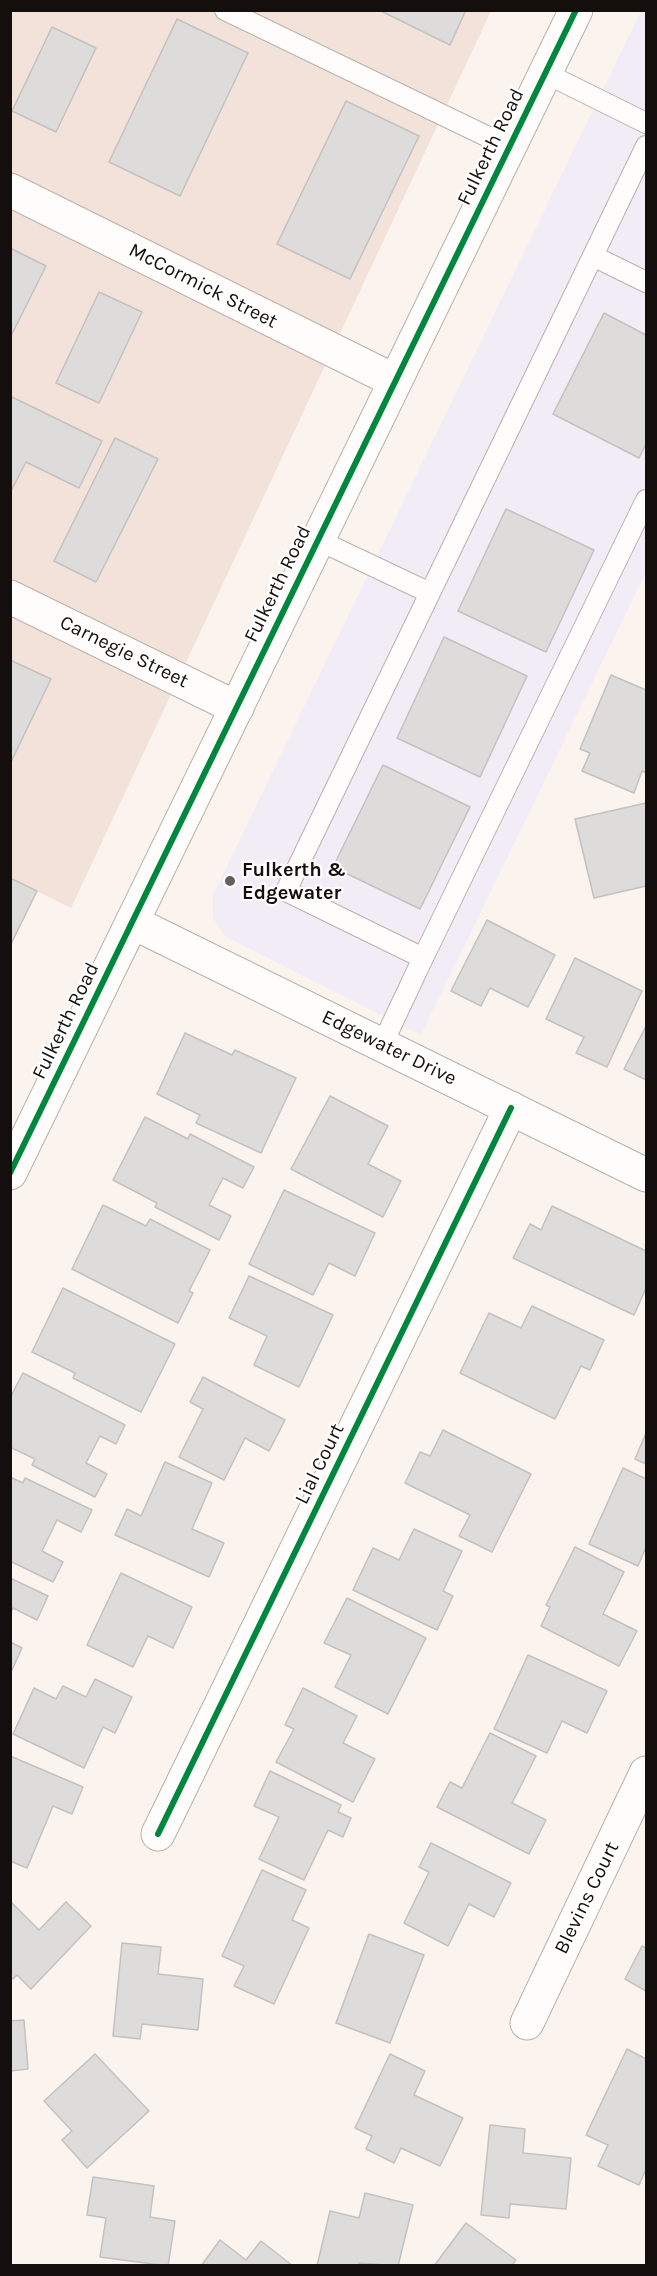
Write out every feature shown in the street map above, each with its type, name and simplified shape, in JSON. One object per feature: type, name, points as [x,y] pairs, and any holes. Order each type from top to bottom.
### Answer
[{"type":"street","name":"Fulkerth Road","points":[[10,1173],[576,10]]},
{"type":"street","name":"McCormick Street","points":[[10,190],[395,381]]},
{"type":"street","name":"Carnegie Street","points":[[10,597],[237,708]]},
{"type":"street","name":"Edgewater Drive","points":[[132,922],[646,1175]]},
{"type":"street","name":"Lial Court","points":[[158,1834],[511,1108]]},
{"type":"street","name":"Blevins Court","points":[[527,2022],[646,1773]]},
{"type":"lane","points":[[225,10],[509,147]]},
{"type":"lane","points":[[545,73],[646,123]]},
{"type":"lane","points":[[423,958],[286,891],[646,146]]},
{"type":"lane","points":[[593,256],[646,282]]},
{"type":"lane","points":[[382,1045],[646,500]]},
{"type":"lane","points":[[318,540],[430,593]]},
{"type":"shaded area","points":[[10,11],[491,11],[71,908],[11,878]]},
{"type":"shaded area","points":[[641,11],[646,11],[646,572],[421,1035],[226,937],[213,918],[213,895]]},
{"type":"building","points":[[379,10],[466,10],[450,45]]},
{"type":"building","points":[[177,19],[248,53],[180,196],[109,162]]},
{"type":"building","points":[[52,27],[96,48],[56,132],[12,111]]},
{"type":"building","points":[[346,101],[419,136],[350,279],[277,244]]},
{"type":"building","points":[[10,248],[46,266],[10,338]]},
{"type":"building","points":[[99,292],[142,312],[99,403],[56,383]]},
{"type":"building","points":[[604,313],[646,335],[646,444],[639,458],[553,414]]},
{"type":"building","points":[[10,396],[102,441],[79,488],[26,462],[10,493]]},
{"type":"building","points":[[115,438],[158,459],[96,582],[54,561]]},
{"type":"building","points":[[506,509],[594,550],[546,652],[458,611]]},
{"type":"building","points":[[444,637],[527,676],[480,777],[397,738]]},
{"type":"building","points":[[10,660],[51,679],[10,764]]},
{"type":"building","points":[[611,675],[646,690],[646,773],[642,771],[634,793],[582,771],[590,753],[580,749]]},
{"type":"building","points":[[383,765],[470,807],[420,909],[333,867]]},
{"type":"building","points":[[646,803],[646,886],[594,898],[575,819]]},
{"type":"building","points":[[10,878],[37,891],[10,946]]},
{"type":"building","points":[[487,920],[555,955],[528,1007],[490,988],[481,1006],[451,991]]},
{"type":"building","points":[[575,958],[642,991],[607,1067],[576,1053],[584,1037],[546,1019]]},
{"type":"building","points":[[646,1026],[646,1080],[624,1069]]},
{"type":"building","points":[[185,1033],[232,1055],[235,1050],[296,1078],[261,1153],[196,1123],[200,1115],[157,1094]]},
{"type":"building","points":[[330,1096],[388,1126],[368,1164],[401,1181],[383,1217],[291,1169]]},
{"type":"building","points":[[145,1117],[188,1139],[190,1134],[254,1167],[243,1188],[223,1178],[209,1205],[231,1216],[219,1240],[155,1207],[157,1203],[113,1180]]},
{"type":"building","points":[[284,1190],[375,1233],[355,1276],[329,1263],[313,1295],[249,1264]]},
{"type":"building","points":[[103,1205],[146,1226],[150,1219],[210,1250],[189,1291],[193,1293],[178,1323],[72,1269]]},
{"type":"building","points":[[552,1206],[646,1251],[646,1288],[634,1315],[513,1258],[530,1224],[541,1230]]},
{"type":"building","points":[[249,1276],[333,1315],[299,1387],[254,1365],[267,1336],[229,1318]]},
{"type":"building","points":[[63,1288],[175,1344],[141,1412],[73,1378],[75,1373],[32,1352]]},
{"type":"building","points":[[532,1306],[604,1340],[590,1370],[581,1366],[555,1419],[460,1373],[489,1313],[521,1328]]},
{"type":"building","points":[[23,1373],[125,1425],[116,1444],[100,1436],[86,1463],[107,1474],[95,1497],[32,1465],[35,1459],[10,1447],[10,1398]]},
{"type":"building","points":[[203,1377],[285,1420],[269,1451],[245,1438],[224,1480],[179,1457],[203,1409],[190,1402]]},
{"type":"building","points":[[443,1430],[531,1474],[492,1552],[459,1536],[470,1515],[405,1483],[420,1452],[430,1456]]},
{"type":"building","points":[[646,1433],[646,1464],[635,1459]]},
{"type":"building","points":[[165,1462],[212,1483],[192,1529],[224,1543],[209,1577],[115,1535],[127,1509],[141,1516]]},
{"type":"building","points":[[623,1468],[646,1479],[646,1547],[638,1566],[589,1544]]},
{"type":"building","points":[[10,1477],[23,1483],[25,1478],[92,1510],[81,1532],[57,1520],[42,1551],[63,1562],[53,1582],[10,1561]]},
{"type":"building","points":[[414,1529],[462,1551],[443,1591],[453,1596],[437,1630],[353,1590],[373,1548],[399,1560]]},
{"type":"building","points":[[575,1547],[624,1572],[603,1614],[637,1631],[619,1666],[541,1626],[550,1607],[546,1605]]},
{"type":"building","points":[[121,1573],[192,1607],[173,1648],[148,1636],[133,1667],[87,1645]]},
{"type":"building","points":[[10,1578],[48,1596],[37,1620],[13,1608],[10,1613]]},
{"type":"building","points":[[347,1598],[426,1638],[388,1714],[335,1687],[351,1655],[324,1643]]},
{"type":"building","points":[[10,1642],[22,1648],[12,1670],[10,1669]]},
{"type":"building","points":[[528,1655],[607,1691],[587,1733],[562,1721],[547,1753],[494,1729]]},
{"type":"building","points":[[95,1679],[132,1697],[115,1733],[103,1727],[84,1768],[13,1734],[34,1688],[56,1699],[63,1686],[86,1697]]},
{"type":"building","points":[[303,1688],[357,1716],[343,1743],[375,1759],[353,1802],[276,1762],[294,1729],[285,1725]]},
{"type":"building","points":[[490,1733],[536,1756],[512,1803],[546,1820],[529,1854],[437,1807],[450,1782],[462,1788]]},
{"type":"building","points":[[10,1756],[83,1787],[72,1814],[53,1806],[27,1868],[10,1861]]},
{"type":"building","points":[[270,1771],[341,1805],[338,1812],[351,1818],[343,1837],[328,1830],[304,1880],[259,1859],[279,1817],[254,1806]]},
{"type":"building","points":[[431,1843],[511,1883],[494,1917],[469,1904],[448,1946],[404,1923],[429,1872],[419,1867]]},
{"type":"building","points":[[262,1870],[306,1890],[292,1920],[309,1928],[274,2004],[234,1986],[244,1966],[222,1956]]},
{"type":"building","points":[[10,1901],[39,1930],[66,1902],[91,1926],[31,1989],[17,1975],[13,1979],[10,1977]]},
{"type":"building","points":[[369,1934],[424,1955],[390,2043],[336,2023]]},
{"type":"building","points":[[122,1943],[161,1947],[158,1974],[203,1979],[198,2030],[142,2024],[140,2039],[113,2036]]},
{"type":"building","points":[[642,1946],[646,1948],[646,1991],[625,1979]]},
{"type":"building","points":[[24,2020],[28,2069],[10,2071],[10,2021]]},
{"type":"building","points":[[627,2049],[646,2059],[646,2169],[639,2185],[598,2166],[608,2145],[586,2135]]},
{"type":"building","points":[[95,2054],[149,2111],[87,2168],[62,2140],[72,2131],[44,2101]]},
{"type":"building","points":[[390,2054],[425,2071],[414,2095],[463,2118],[440,2166],[401,2148],[394,2163],[366,2149],[372,2136],[355,2128]]},
{"type":"building","points":[[490,2125],[525,2129],[523,2153],[571,2158],[566,2209],[510,2204],[509,2218],[481,2215]]},
{"type":"building","points":[[93,2177],[154,2186],[150,2217],[175,2221],[168,2266],[100,2257],[106,2218],[87,2215]]},
{"type":"building","points":[[365,2193],[413,2205],[398,2266],[359,2263],[358,2266],[317,2266],[330,2211],[359,2218]]},
{"type":"building","points":[[466,2223],[516,2260],[511,2266],[434,2266]]},
{"type":"building","points":[[220,2240],[246,2260],[261,2241],[293,2266],[201,2266]]},
{"type":"cycle path","points":[[10,1173],[576,10]]},
{"type":"cycle path","points":[[158,1834],[511,1108]]},
{"type":"place","name":"Fulkerth & Edgewater","points":[[230,881]]}]
